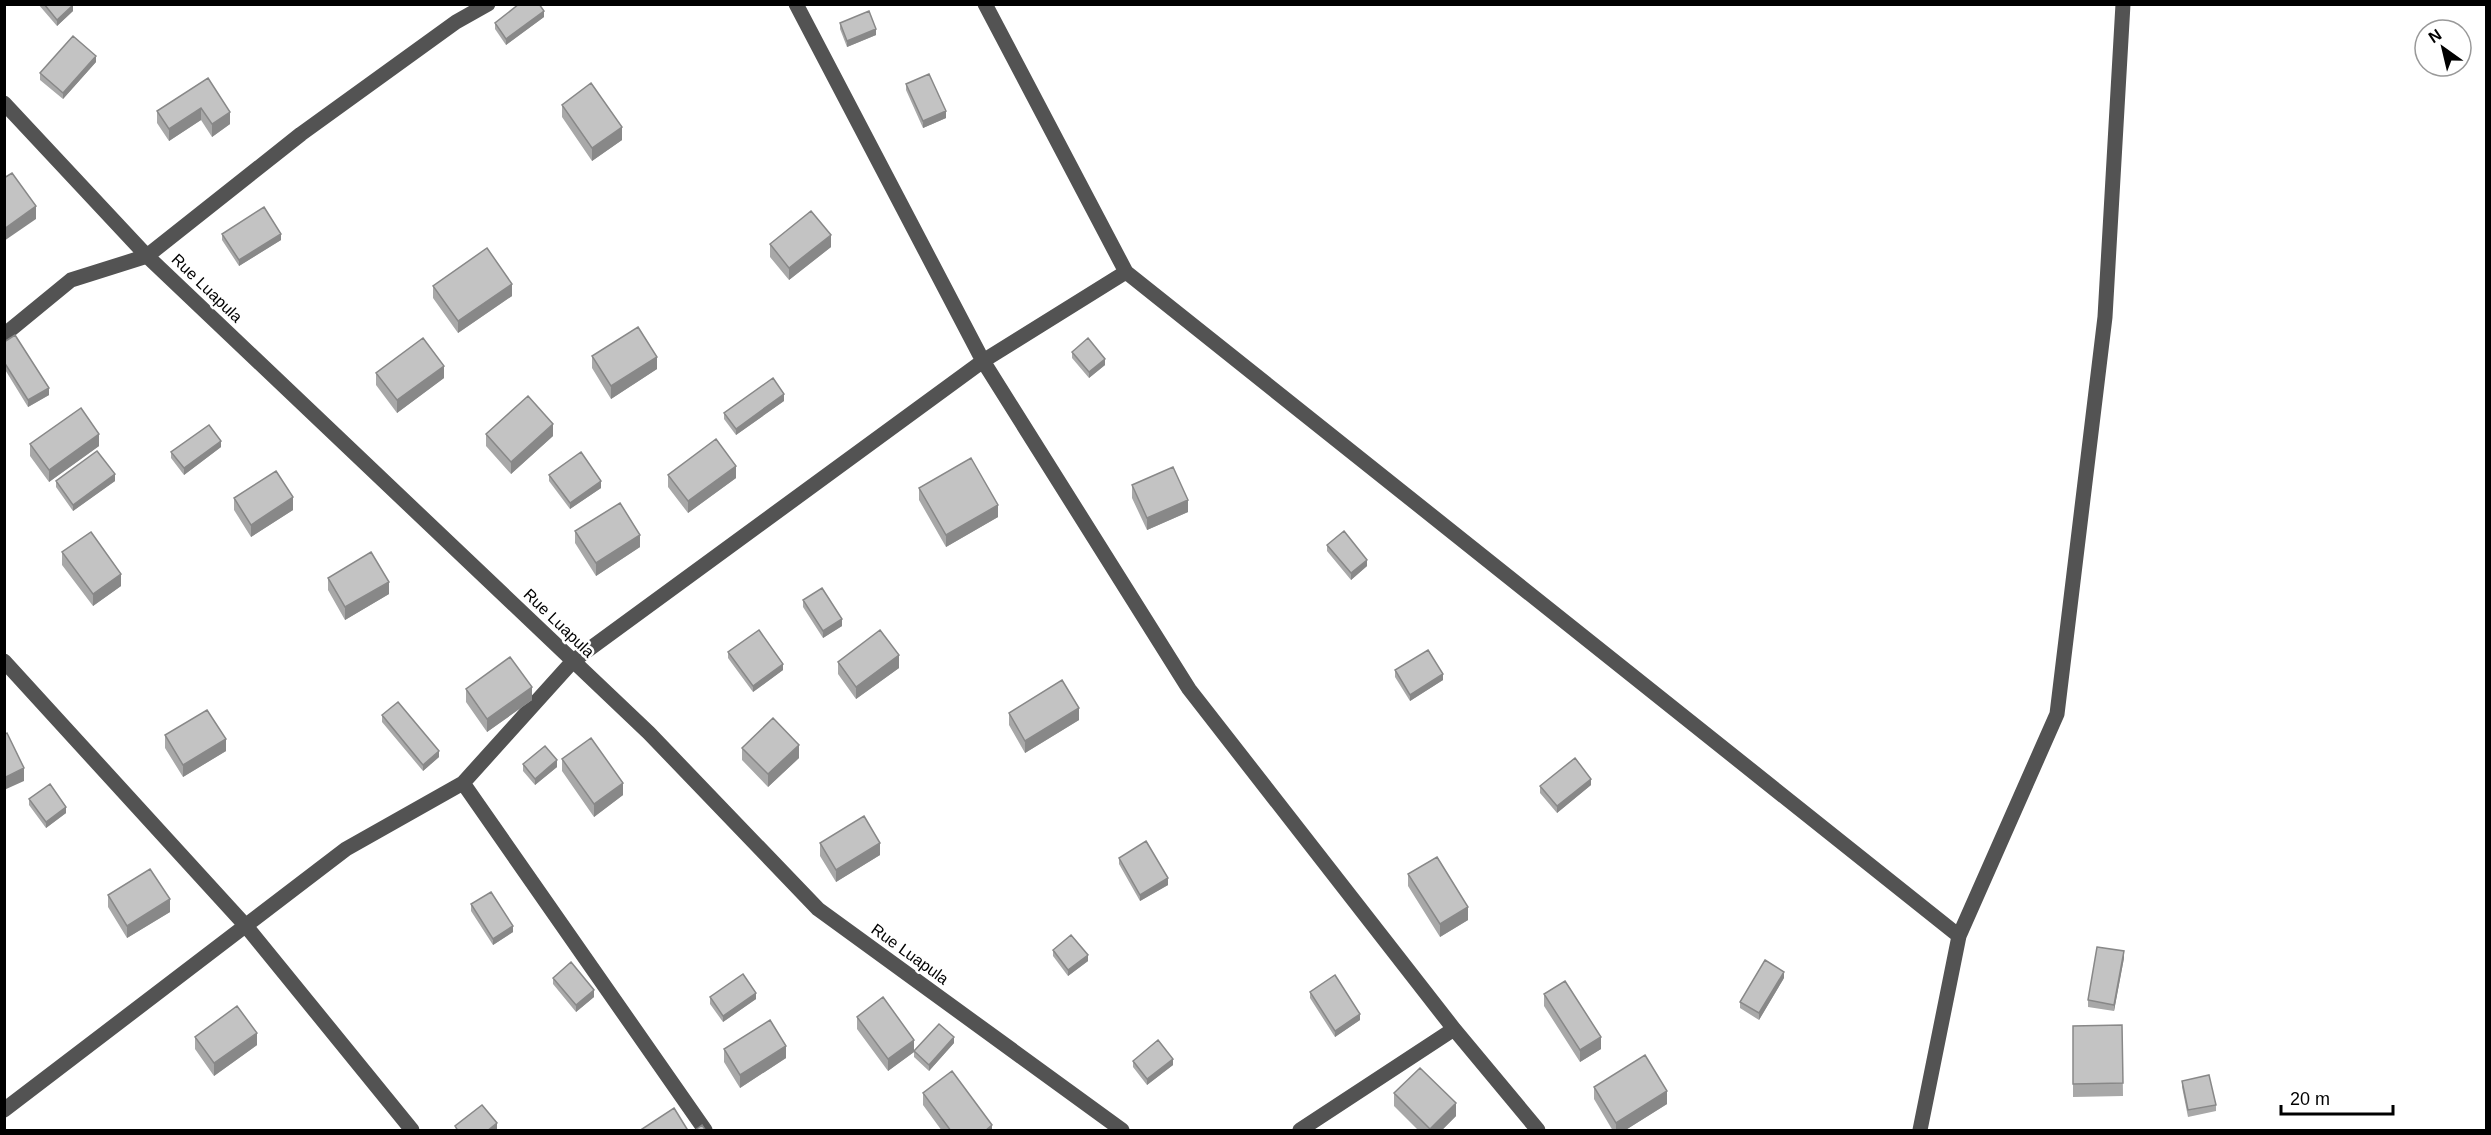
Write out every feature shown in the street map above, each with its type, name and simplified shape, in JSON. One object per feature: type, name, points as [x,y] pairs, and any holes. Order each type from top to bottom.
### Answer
[{"type":"street","points":[[4,335],[71,280],[147,255],[302,134],[456,22],[488,4]]},
{"type":"street","points":[[796,4],[983,361],[1189,689],[1454,1029],[1538,1131]]},
{"type":"street","points":[[985,4],[1126,272],[1959,936]]},
{"type":"street","points":[[1920,1131],[1959,936],[2057,714],[2105,317],[2123,4]]},
{"type":"street","name":"Rue Luapula","points":[[4,103],[147,255],[649,733],[818,909],[1122,1131]]},
{"type":"street","points":[[4,1110],[346,849],[463,783],[573,661],[983,361],[1126,272]]},
{"type":"street","points":[[4,661],[246,926],[412,1131]]},
{"type":"street","points":[[463,783],[705,1131]]},
{"type":"street","points":[[1300,1131],[1454,1029]]},
{"type":"building","points":[[44,4],[73,4],[73,5],[57,20]]},
{"type":"building","points":[[519,4],[539,4],[544,11],[506,39],[495,23]]},
{"type":"building","points":[[869,11],[876,29],[847,41],[840,23]]},
{"type":"building","points":[[73,36],[96,56],[63,93],[40,73]]},
{"type":"building","points":[[929,74],[946,111],[923,121],[906,84]]},
{"type":"building","points":[[208,78],[230,112],[212,124],[201,108],[169,129],[157,111]]},
{"type":"building","points":[[591,83],[622,127],[592,148],[562,105]]},
{"type":"building","points":[[12,173],[36,206],[4,229],[4,178]]},
{"type":"building","points":[[264,207],[281,234],[239,260],[222,234]]},
{"type":"building","points":[[811,211],[831,235],[789,268],[770,244]]},
{"type":"building","points":[[487,248],[512,284],[458,321],[433,286]]},
{"type":"building","points":[[638,327],[657,357],[611,386],[592,356]]},
{"type":"building","points":[[15,335],[49,388],[28,400],[4,362],[4,342]]},
{"type":"building","points":[[423,338],[444,366],[397,400],[376,373]]},
{"type":"building","points":[[1088,338],[1105,359],[1089,372],[1072,352]]},
{"type":"building","points":[[773,378],[784,394],[736,429],[724,413]]},
{"type":"building","points":[[528,396],[553,424],[511,462],[486,434]]},
{"type":"building","points":[[81,408],[99,434],[49,470],[30,444]]},
{"type":"building","points":[[209,425],[221,441],[184,468],[171,452]]},
{"type":"building","points":[[716,439],[736,466],[688,501],[668,475]]},
{"type":"building","points":[[97,451],[115,474],[73,505],[56,481]]},
{"type":"building","points":[[581,452],[601,481],[570,503],[549,475]]},
{"type":"building","points":[[971,458],[998,505],[946,535],[919,488]]},
{"type":"building","points":[[1173,467],[1188,500],[1147,518],[1132,485]]},
{"type":"building","points":[[276,471],[293,497],[251,525],[234,498]]},
{"type":"building","points":[[620,503],[640,535],[596,563],[575,531]]},
{"type":"building","points":[[1344,531],[1367,560],[1351,573],[1327,545]]},
{"type":"building","points":[[91,532],[121,574],[93,594],[62,552]]},
{"type":"building","points":[[371,552],[389,582],[345,607],[328,578]]},
{"type":"building","points":[[822,588],[842,619],[823,631],[803,600]]},
{"type":"building","points":[[759,630],[783,664],[753,686],[728,652]]},
{"type":"building","points":[[880,630],[899,655],[856,687],[838,662]]},
{"type":"building","points":[[1428,650],[1443,674],[1410,695],[1395,670]]},
{"type":"building","points":[[510,657],[532,687],[487,719],[466,689]]},
{"type":"building","points":[[1062,680],[1079,708],[1025,741],[1009,713]]},
{"type":"building","points":[[398,702],[439,751],[423,765],[382,715]]},
{"type":"building","points":[[207,710],[226,739],[183,765],[165,735]]},
{"type":"building","points":[[773,718],[799,745],[768,774],[742,748]]},
{"type":"building","points":[[7,733],[24,768],[4,778],[4,735]]},
{"type":"building","points":[[591,738],[623,783],[594,804],[562,759]]},
{"type":"building","points":[[545,746],[557,760],[535,779],[523,764]]},
{"type":"building","points":[[1575,758],[1591,779],[1557,806],[1540,786]]},
{"type":"building","points":[[50,784],[66,807],[46,822],[29,799]]},
{"type":"building","points":[[864,816],[880,843],[836,870],[820,843]]},
{"type":"building","points":[[1146,841],[1168,878],[1140,895],[1119,858]]},
{"type":"building","points":[[1437,857],[1468,907],[1440,924],[1408,874]]},
{"type":"building","points":[[150,869],[170,899],[127,926],[108,895]]},
{"type":"building","points":[[491,892],[513,926],[493,939],[471,904]]},
{"type":"building","points":[[1071,935],[1088,955],[1068,970],[1053,950]]},
{"type":"building","points":[[2097,947],[2124,951],[2114,1005],[2088,1000]]},
{"type":"building","points":[[1765,960],[1784,972],[1759,1013],[1740,1002]]},
{"type":"building","points":[[571,962],[594,990],[576,1005],[553,978]]},
{"type":"building","points":[[743,974],[756,993],[723,1016],[710,997]]},
{"type":"building","points":[[1335,975],[1360,1014],[1335,1031],[1310,992]]},
{"type":"building","points":[[1565,981],[1601,1037],[1580,1050],[1544,994]]},
{"type":"building","points":[[883,997],[914,1040],[888,1059],[857,1017]]},
{"type":"building","points":[[237,1006],[257,1033],[214,1063],[195,1037]]},
{"type":"building","points":[[770,1020],[786,1046],[740,1075],[724,1049]]},
{"type":"building","points":[[939,1024],[954,1037],[929,1065],[914,1051]]},
{"type":"building","points":[[2122,1025],[2123,1083],[2073,1084],[2073,1026]]},
{"type":"building","points":[[1158,1040],[1173,1059],[1147,1079],[1133,1061]]},
{"type":"building","points":[[1645,1055],[1667,1091],[1616,1123],[1594,1087]]},
{"type":"building","points":[[1420,1068],[1456,1103],[1430,1129],[1394,1093]]},
{"type":"building","points":[[952,1071],[992,1125],[985,1131],[951,1131],[923,1093]]},
{"type":"building","points":[[2209,1075],[2216,1105],[2188,1110],[2182,1081]]},
{"type":"building","points":[[482,1105],[497,1123],[487,1131],[458,1131],[455,1126]]},
{"type":"building","points":[[674,1108],[687,1129],[685,1131],[639,1131]]},
{"type":"building","points":[[702,1125],[706,1131],[694,1131]]}]
